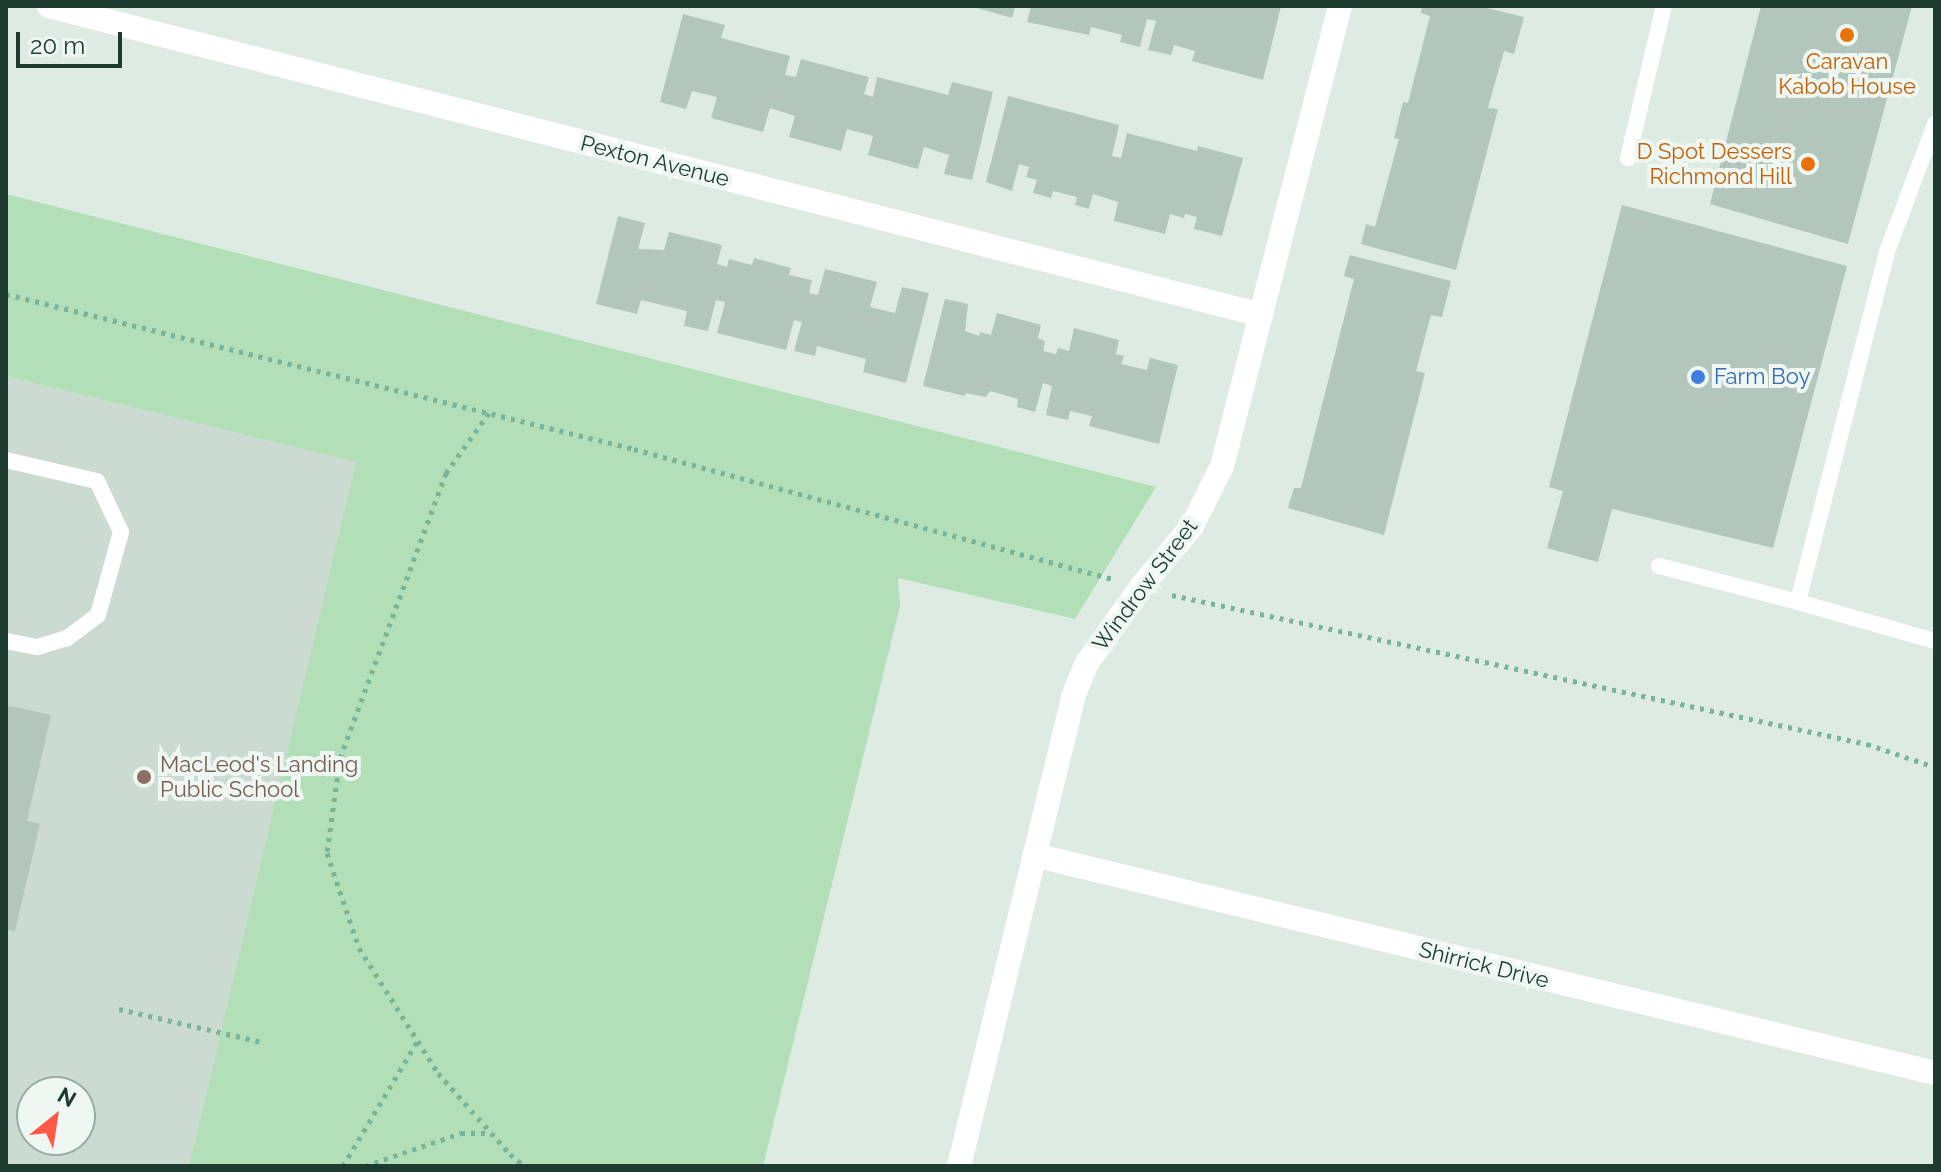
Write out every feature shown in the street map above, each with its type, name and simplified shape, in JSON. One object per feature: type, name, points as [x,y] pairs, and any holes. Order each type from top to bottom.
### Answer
[{"type":"street","name":"Pexton Avenue","points":[[49,6],[1261,315]]},
{"type":"street","name":"Windrow Street","points":[[959,1166],[1078,686],[1087,663],[1141,587],[1192,526],[1222,466],[1340,6]]},
{"type":"street","name":"Shirrick Drive","points":[[1034,855],[1935,1073]]},
{"type":"lane","points":[[1628,158],[1664,6]]},
{"type":"lane","points":[[1798,602],[1887,252],[1935,124]]},
{"type":"lane","points":[[6,460],[97,481],[121,532],[98,615],[67,638],[37,647],[6,641]]},
{"type":"lane","points":[[1659,566],[1935,641]]},
{"type":"path","points":[[6,294],[489,413],[1141,587],[1867,744],[1935,767]]},
{"type":"path","points":[[489,413],[475,437],[446,473],[340,758],[327,853],[359,948],[438,1073],[525,1166]]},
{"type":"path","points":[[119,1009],[262,1042]]},
{"type":"path","points":[[343,1166],[418,1040]]},
{"type":"path","points":[[365,1166],[461,1133],[492,1133]]},
{"type":"shaded area","name":"MacLeod's Landing Public School","points":[[6,376],[357,462],[189,1166],[6,1166]]},
{"type":"green space","points":[[6,194],[1156,487],[1075,619],[898,578],[900,606],[763,1166],[189,1166],[356,462],[6,376]]},
{"type":"building","points":[[970,6],[1015,6],[1012,18]]},
{"type":"building","points":[[1031,6],[1281,6],[1263,80],[1192,61],[1195,51],[1174,45],[1171,55],[1148,50],[1156,21],[1147,19],[1140,47],[1120,42],[1122,35],[1091,27],[1089,35],[1027,22]]},
{"type":"building","points":[[1422,6],[1479,6],[1524,17],[1514,54],[1504,51],[1488,108],[1498,109],[1456,270],[1361,244],[1366,224],[1375,227],[1399,139],[1394,138],[1403,102],[1408,103],[1430,16],[1421,13]]},
{"type":"building","points":[[1761,6],[1912,6],[1848,244],[1710,204]]},
{"type":"building","points":[[683,14],[725,25],[721,38],[790,56],[785,75],[796,77],[801,59],[869,77],[864,94],[873,97],[877,77],[948,95],[952,82],[993,92],[972,180],[944,174],[949,155],[924,147],[918,169],[868,155],[873,136],[847,129],[841,151],[789,137],[795,116],[770,108],[763,132],[711,118],[717,97],[692,91],[686,109],[660,102]]},
{"type":"building","points":[[1008,96],[1119,125],[1112,156],[1121,158],[1127,133],[1197,151],[1198,146],[1243,158],[1222,236],[1194,229],[1197,217],[1185,214],[1184,218],[1170,214],[1165,234],[1114,221],[1118,202],[1093,194],[1089,209],[1075,205],[1077,197],[1053,191],[1051,198],[1033,193],[1037,180],[1026,177],[1029,167],[1019,164],[1012,191],[986,182]]},
{"type":"building","name":"Farm Boy","points":[[1622,205],[1847,266],[1773,548],[1612,509],[1598,562],[1547,548],[1563,491],[1549,487]]},
{"type":"building","points":[[618,216],[645,223],[638,249],[664,250],[669,232],[722,245],[717,264],[727,267],[729,259],[752,265],[754,258],[791,268],[789,275],[812,280],[809,293],[818,295],[825,269],[877,282],[870,307],[895,313],[902,287],[929,293],[906,383],[863,372],[866,359],[817,346],[815,356],[794,351],[802,322],[794,320],[786,350],[717,333],[725,302],[716,300],[708,331],[684,326],[687,311],[641,300],[637,314],[596,304]]},
{"type":"building","points":[[1350,255],[1451,281],[1442,317],[1431,315],[1416,371],[1425,373],[1384,535],[1288,508],[1294,488],[1301,488],[1354,279],[1344,276]]},
{"type":"building","points":[[945,299],[968,304],[965,331],[979,336],[980,332],[991,335],[997,313],[1041,325],[1038,338],[1045,341],[1043,351],[1056,354],[1058,348],[1069,351],[1074,328],[1119,340],[1116,354],[1124,356],[1121,364],[1147,370],[1150,358],[1178,365],[1159,444],[1089,426],[1092,416],[1070,411],[1068,420],[1046,415],[1052,386],[1043,383],[1035,412],[1017,407],[1018,399],[990,391],[986,397],[966,393],[965,396],[923,386]]},
{"type":"building","points":[[6,705],[51,715],[27,821],[40,824],[15,931],[6,929]]},
{"type":"place","name":"Caravan Kabob House","points":[[1847,35]]},
{"type":"place","name":"D Spot Dessers Richmond Hill","points":[[1808,164]]},
{"type":"place","name":"Farm Boy","points":[[1698,377]]},
{"type":"place","name":"MacLeod's Landing Public School","points":[[144,777]]}]
